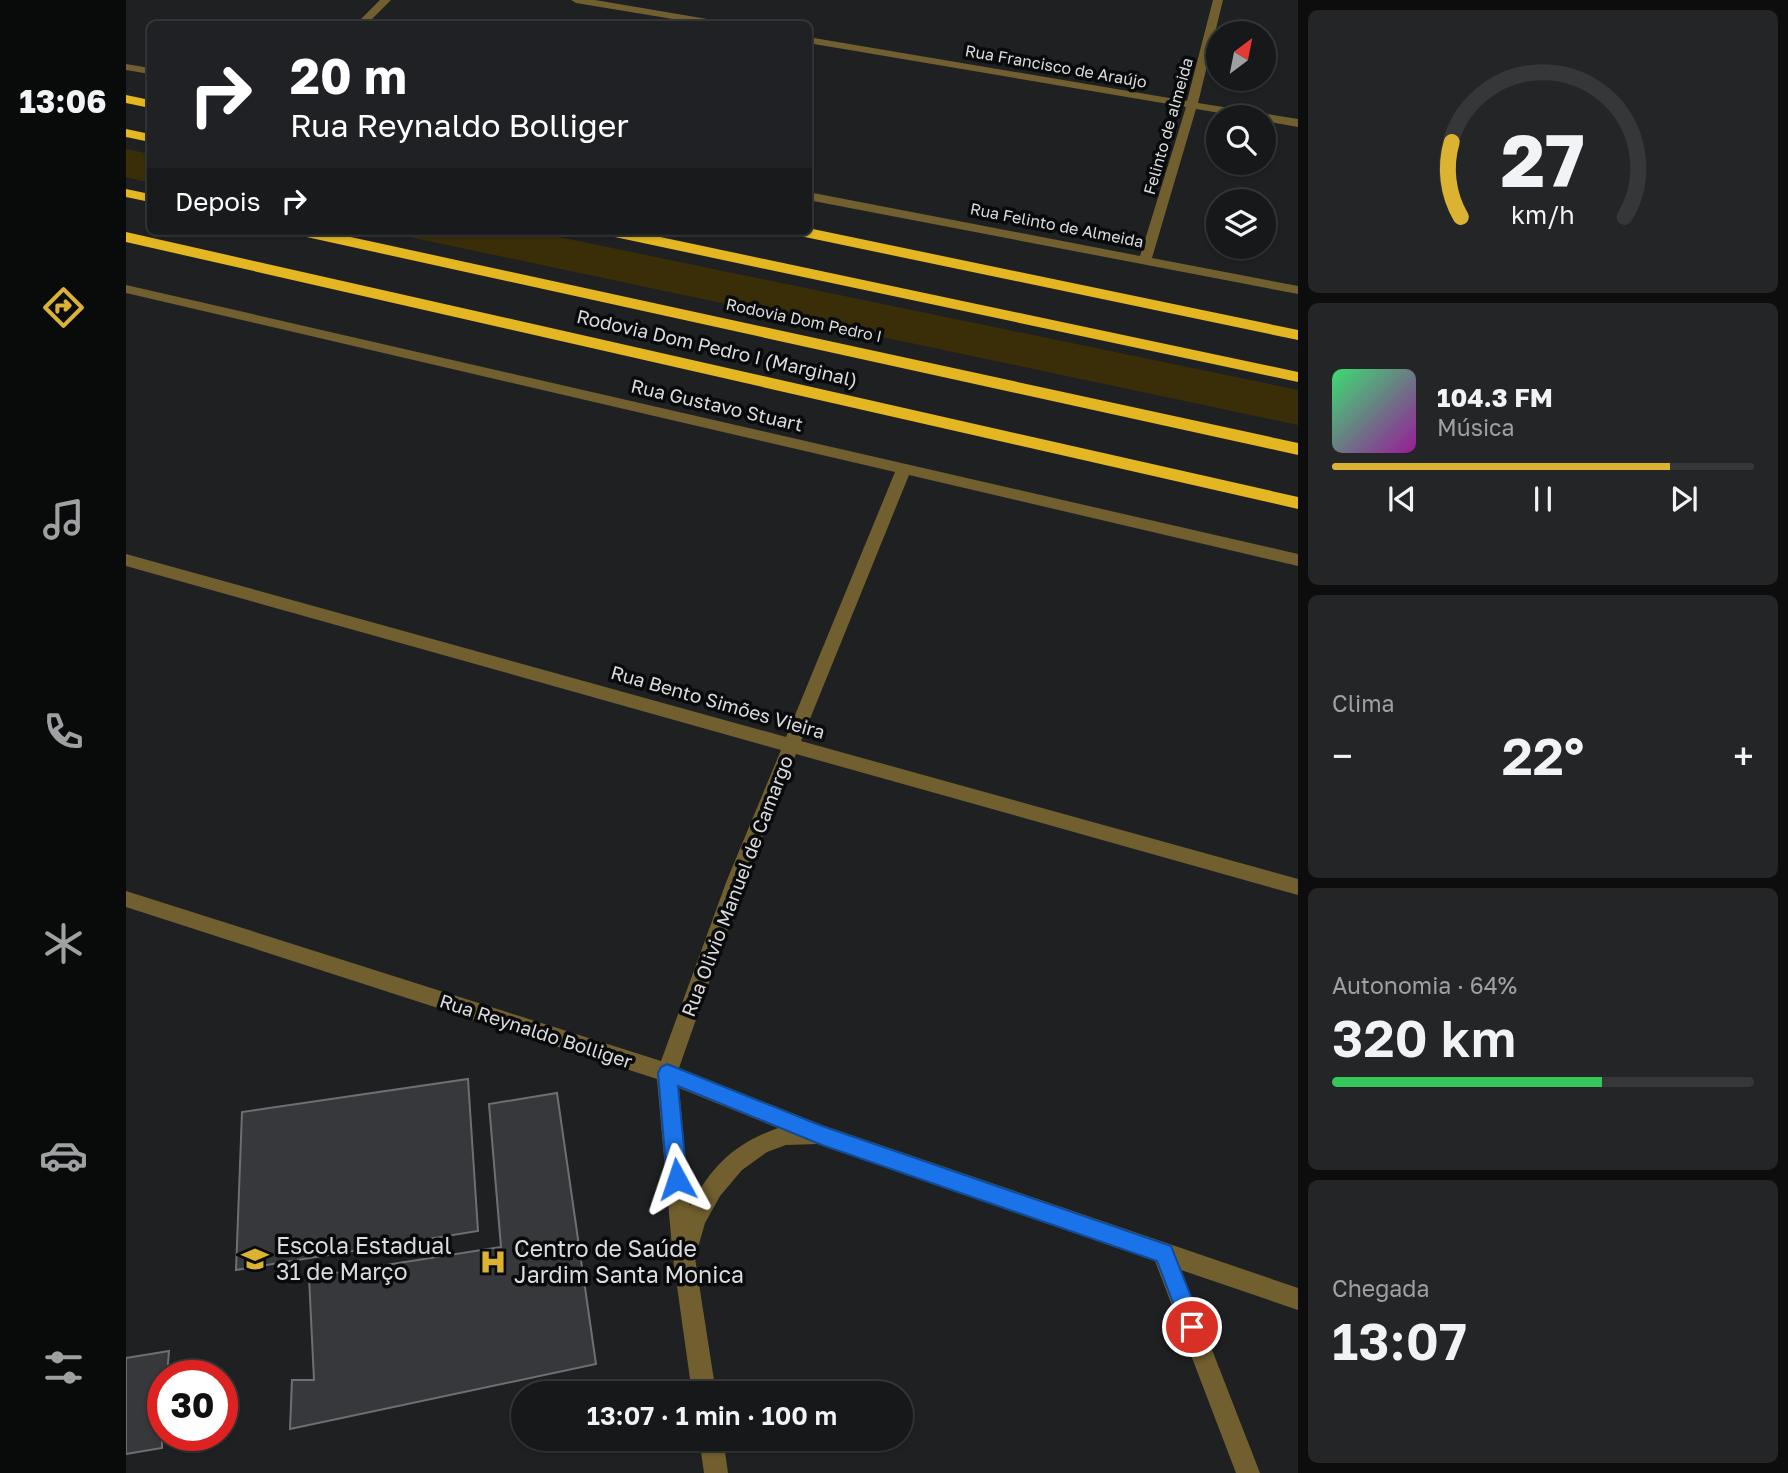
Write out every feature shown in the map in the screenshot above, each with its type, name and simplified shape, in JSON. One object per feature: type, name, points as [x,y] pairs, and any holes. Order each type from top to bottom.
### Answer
[{"type":"highway","points":[[126,99],[147,103]]},
{"type":"highway","points":[[126,133],[147,137]]},
{"type":"highway","points":[[126,193],[147,197]]},
{"type":"highway","points":[[812,233],[1298,334]]},
{"type":"highway","name":"Rodovia Dom Pedro I","points":[[320,235],[1298,449]]},
{"type":"highway","points":[[629,235],[1298,377]]},
{"type":"highway","name":"Rodovia Dom Pedro I (Marginal)","points":[[126,237],[1298,503]]},
{"type":"street","points":[[364,21],[386,0]]},
{"type":"street","points":[[576,0],[701,21]]},
{"type":"street","name":"Felinto de almeida","points":[[1145,260],[1192,105],[1218,0]]},
{"type":"street","name":"Rua Francisco de Araújo","points":[[812,41],[1298,123]]},
{"type":"street","points":[[126,67],[147,70]]},
{"type":"street","name":"Rua Felinto de Almeida","points":[[812,197],[1298,290]]},
{"type":"street","name":"Rua Gustavo Stuart","points":[[126,289],[1298,560]]},
{"type":"street","name":"Rua Olivio Manuel de Camargo","points":[[667,1073],[736,880],[905,467]]},
{"type":"street","name":"Rua Bento Simões Vieira","points":[[126,560],[1298,887]]},
{"type":"street","name":"Rua Reynaldo Bolliger","points":[[126,898],[667,1073],[822,1135],[1298,1299]]},
{"type":"street","points":[[667,1073],[684,1258],[702,1381]]},
{"type":"street","points":[[684,1258],[695,1219],[712,1188],[734,1163],[760,1145],[786,1135],[822,1135]]},
{"type":"street","points":[[1164,1254],[1248,1473]]},
{"type":"street","points":[[713,1451],[716,1473]]},
{"type":"shaded area","points":[[126,149],[147,153],[147,182],[126,177]]},
{"type":"shaded area","points":[[400,235],[549,235],[1298,390],[1298,425]]},
{"type":"building","points":[[468,1079],[478,1231],[236,1270],[242,1112]]},
{"type":"building","name":"Centro de Saúde Jardim Santa Monica","points":[[557,1093],[596,1364],[290,1429],[292,1380],[314,1380],[309,1277],[501,1247],[489,1104]]},
{"type":"building","points":[[169,1351],[168,1360],[147,1360],[147,1450],[126,1454],[126,1358]]},
{"type":"place","name":"Escola Estadual 31 de Março","points":[[255,1259]]},
{"type":"place","name":"Centro de Saúde Jardim Santa Monica","points":[[493,1262]]},
{"type":"route","points":[[677,1179],[667,1073],[822,1135],[1164,1254],[1192,1327]]}]
